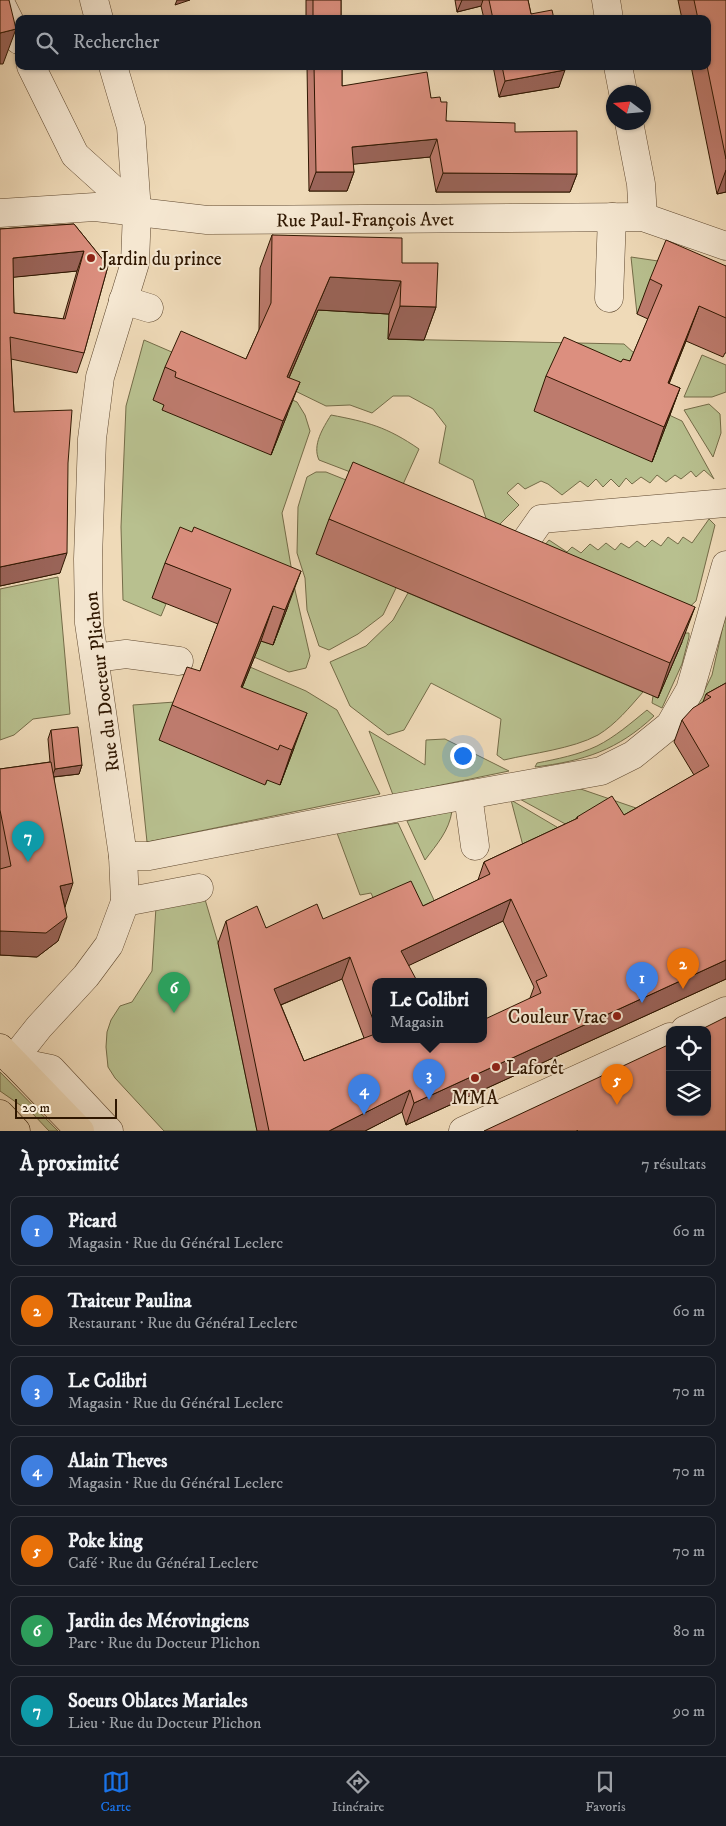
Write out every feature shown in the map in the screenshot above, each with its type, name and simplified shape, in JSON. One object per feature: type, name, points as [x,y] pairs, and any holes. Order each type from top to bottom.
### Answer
[{"type":"main road","points":[[6,1054],[80,1131]]},
{"type":"main road","points":[[0,1114],[16,1131]]},
{"type":"street","points":[[94,0],[98,15]]},
{"type":"street","points":[[606,0],[608,15]]},
{"type":"street","points":[[0,2],[15,32]]},
{"type":"street","points":[[33,70],[75,155],[138,211]]},
{"type":"street","name":"Rue du Docteur Plichon","points":[[6,1054],[39,1027],[86,976],[109,945],[125,902],[123,856],[90,623],[88,559],[92,439],[100,377],[135,263],[138,211],[130,127],[114,70]]},
{"type":"street","points":[[619,70],[622,85]]},
{"type":"street","points":[[631,130],[641,184],[643,217]]},
{"type":"street","name":"Rue Paul-François Avet","points":[[0,213],[95,208],[138,211],[207,220],[643,217],[726,246]]},
{"type":"street","points":[[609,298],[612,217]]},
{"type":"street","points":[[123,300],[149,308]]},
{"type":"street","points":[[520,549],[541,519],[726,503]]},
{"type":"street","points":[[475,530],[546,561]]},
{"type":"street","points":[[123,856],[149,856],[601,771],[633,755],[670,725],[690,690],[726,565]]},
{"type":"street","points":[[680,619],[707,631]]},
{"type":"street","points":[[95,658],[126,654],[179,661]]},
{"type":"street","points":[[468,795],[475,846]]},
{"type":"street","points":[[125,902],[200,888]]},
{"type":"street","points":[[694,1026],[726,1011]]},
{"type":"street","points":[[463,1131],[666,1038]]},
{"type":"street","points":[[6,1054],[51,1069],[109,1131]]},
{"type":"green space","points":[[631,257],[658,261],[637,314]]},
{"type":"green space","points":[[320,304],[357,312],[389,314],[388,339],[624,344],[635,354],[669,415],[682,421],[714,479],[704,470],[696,477],[691,471],[681,479],[675,475],[666,482],[657,475],[650,483],[641,477],[632,484],[626,478],[619,487],[611,479],[603,487],[596,479],[588,487],[580,481],[562,495],[541,481],[525,489],[518,483],[507,493],[519,505],[498,526],[488,524],[473,480],[439,463],[446,426],[433,409],[409,396],[393,396],[372,413],[350,405],[326,406],[285,386]]},
{"type":"green space","points":[[144,340],[239,381],[164,405],[163,410],[281,395],[297,402],[305,415],[310,431],[282,513],[295,590],[310,656],[306,668],[289,672],[254,657],[260,641],[273,645],[288,606],[153,598],[166,604],[161,616],[123,600],[121,527],[126,406]]},
{"type":"green space","points":[[702,355],[726,365],[726,392],[712,397],[684,397]]},
{"type":"green space","points":[[709,404],[720,414],[721,433],[713,457],[684,410]]},
{"type":"green space","points":[[331,415],[377,426],[397,435],[419,449],[400,491],[319,460],[317,454],[318,443]]},
{"type":"green space","points":[[316,472],[326,472],[396,500],[396,588],[383,615],[358,634],[329,650],[319,646],[307,610],[305,578],[297,553],[298,507],[307,477]]},
{"type":"green space","points":[[709,519],[715,525],[696,601],[684,612],[544,546],[549,540],[567,552],[572,547],[581,553],[590,544],[598,550],[606,543],[615,550],[621,543],[629,548],[637,541],[645,547],[652,540],[661,546],[668,537],[678,544],[683,537],[692,543]]},
{"type":"green space","points":[[58,577],[70,714],[33,719],[14,735],[0,740],[0,589]]},
{"type":"green space","points":[[408,593],[643,692],[605,731],[588,740],[504,760],[497,755],[501,719],[431,683],[404,730],[388,735],[350,706],[330,662],[366,646],[393,620]]},
{"type":"green space","points":[[726,613],[726,701],[692,716],[712,675]]},
{"type":"green space","points":[[686,633],[689,633],[689,637],[682,664],[662,708],[652,703],[653,696],[658,698],[678,640]]},
{"type":"green space","points":[[250,667],[306,691],[337,710],[380,794],[147,842],[133,705],[175,702],[266,784],[267,780],[226,729]]},
{"type":"green space","points":[[647,710],[654,716],[641,728],[613,745],[585,757],[535,767],[537,763],[575,754],[597,746],[617,734]]},
{"type":"green space","points":[[369,731],[425,765],[426,740],[445,739],[509,771],[393,795]]},
{"type":"green space","points":[[572,786],[636,808],[643,822],[580,832],[516,797]]},
{"type":"green space","points":[[511,800],[572,836],[527,861]]},
{"type":"green space","points":[[452,811],[445,831],[425,860],[407,821]]},
{"type":"green space","points":[[398,823],[441,915],[380,913],[371,893],[360,895],[337,833]]},
{"type":"green space","points":[[204,896],[218,943],[257,1131],[164,1131],[115,1078],[108,1067],[106,1047],[107,1032],[111,1020],[120,1006],[132,1002],[152,971],[156,907]]},
{"type":"green space","points":[[0,1072],[58,1131],[49,1131],[33,1114],[0,1091]]},
{"type":"building","points":[[0,0],[9,0],[15,29],[0,33]]},
{"type":"building","points":[[313,0],[341,0],[341,15],[313,15]]},
{"type":"building","points":[[489,0],[528,0],[531,14],[552,10],[553,15],[492,15]]},
{"type":"building","points":[[694,0],[726,0],[726,159],[708,70],[711,70],[711,15],[697,15]]},
{"type":"building","points":[[314,70],[342,70],[342,86],[427,72],[431,98],[440,97],[441,102],[447,102],[446,121],[515,123],[515,132],[577,131],[577,174],[443,173],[437,139],[352,147],[354,172],[316,172]]},
{"type":"building","points":[[503,70],[565,70],[505,81]]},
{"type":"building","points":[[74,224],[108,266],[84,353],[10,337],[14,412],[72,410],[68,463],[67,553],[0,567],[0,229]],"holes":[[[84,251],[65,319],[14,313],[13,258]]]},
{"type":"building","points":[[272,235],[402,238],[402,263],[438,263],[436,307],[400,306],[401,281],[330,277],[287,377],[300,382],[283,421],[175,377],[176,372],[165,367],[181,331],[246,359],[271,303]]},
{"type":"building","points":[[666,240],[726,266],[726,318],[699,306],[668,383],[680,388],[664,427],[546,376],[564,337],[621,362],[623,359],[630,361],[662,285],[650,279]]},
{"type":"building","points":[[353,462],[695,607],[670,663],[329,519]]},
{"type":"building","points":[[180,527],[192,532],[194,527],[301,571],[285,610],[273,606],[241,687],[307,713],[292,750],[280,745],[278,750],[172,705],[187,667],[200,671],[231,589],[165,563]]},
{"type":"building","points":[[726,683],[726,960],[414,1103],[410,1090],[329,1131],[269,1131],[226,921],[257,906],[266,928],[317,904],[323,919],[411,881],[423,906],[490,874],[484,862],[578,818],[612,796],[624,815],[709,766],[682,720],[693,708],[711,697],[706,694]]},
{"type":"building","points":[[78,727],[82,765],[55,769],[51,730]]},
{"type":"building","points":[[51,762],[73,883],[60,886],[67,917],[46,933],[0,931],[0,869],[11,866],[0,810],[0,769]]},
{"type":"building","points":[[726,1017],[726,1131],[484,1131],[666,1046],[666,1116],[711,1116],[711,1026],[708,1026]]},
{"type":"place","name":"Jardin du prince","points":[[91,258]]},
{"type":"place","name":"Soeurs Oblates Mariales","points":[[28,862]]},
{"type":"place","name":"Traiteur Paulina","points":[[683,989]]},
{"type":"place","name":"Picard","points":[[642,1003]]},
{"type":"place","name":"Jardin des Mérovingiens","points":[[174,1013]]},
{"type":"place","name":"Couleur Vrac","points":[[617,1016]]},
{"type":"place","name":"Laforêt","points":[[496,1067]]},
{"type":"place","name":"MMA","points":[[475,1078]]},
{"type":"place","name":"Le Colibri","points":[[429,1100]]},
{"type":"place","name":"Poke king","points":[[617,1105]]},
{"type":"place","name":"Alain Theves","points":[[364,1115]]}]
